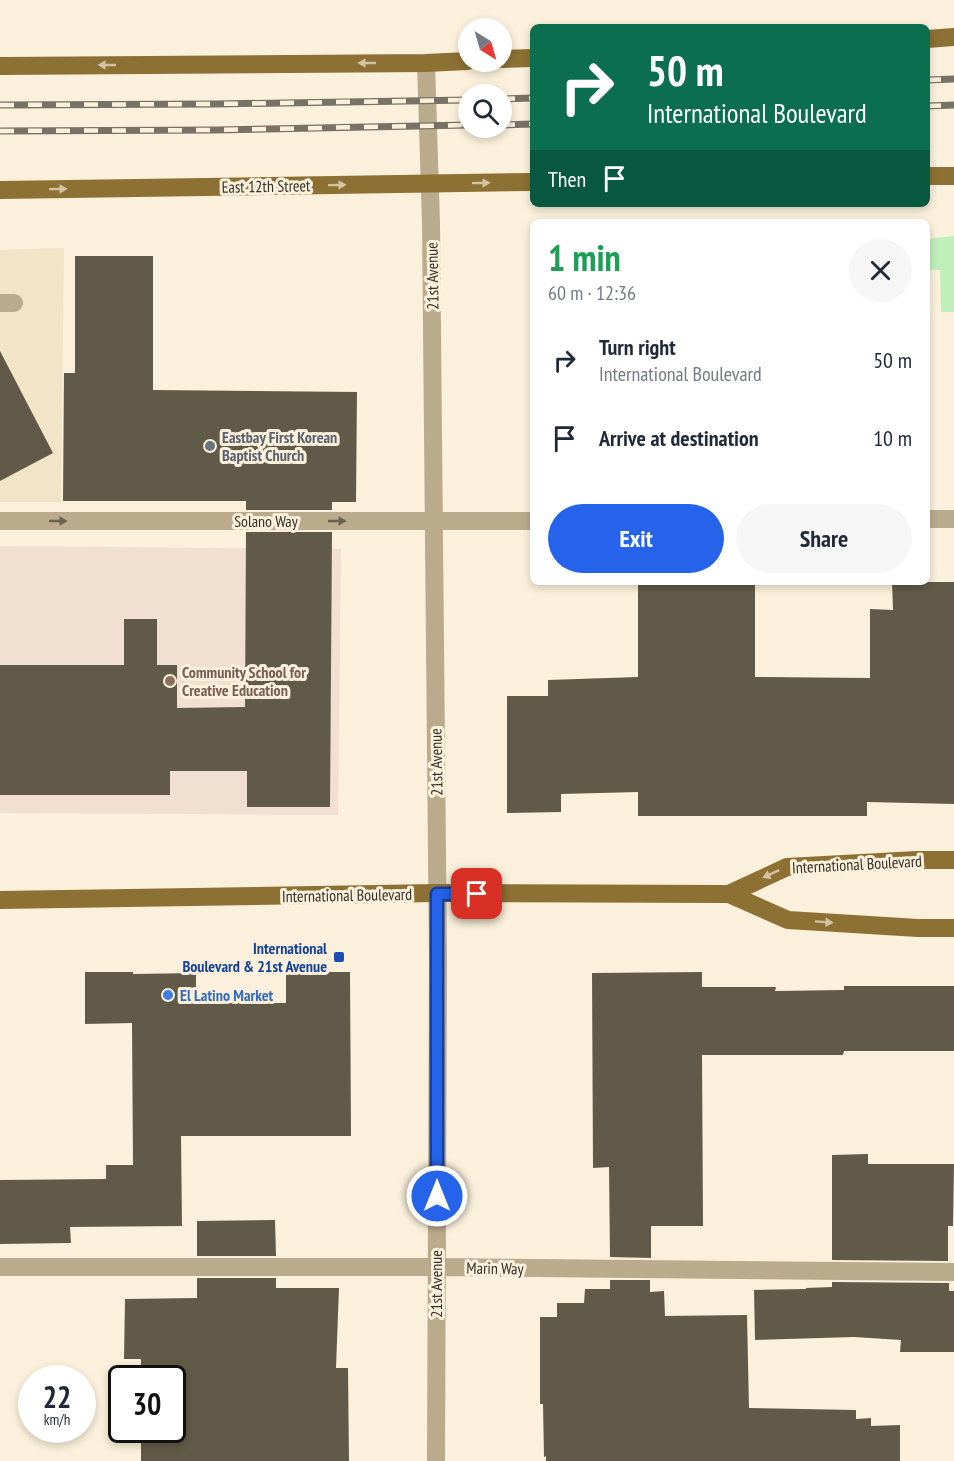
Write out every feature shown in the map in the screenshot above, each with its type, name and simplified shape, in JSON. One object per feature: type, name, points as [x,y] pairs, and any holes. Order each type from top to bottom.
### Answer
[{"type":"main road","points":[[930,39],[954,37]]},
{"type":"main road","points":[[512,59],[530,58]]},
{"type":"main road","points":[[0,66],[458,61]]},
{"type":"main road","points":[[930,176],[954,176]]},
{"type":"main road","name":"East 12th Street","points":[[0,190],[530,182]]},
{"type":"main road","name":"International Boulevard","points":[[729,894],[787,867],[954,860]]},
{"type":"main road","name":"International Boulevard","points":[[0,900],[437,894],[729,894],[788,920],[954,928]]},
{"type":"street","name":"21st Avenue","points":[[426,63],[431,223],[437,894],[436,1461]]},
{"type":"street","points":[[930,519],[954,519]]},
{"type":"street","name":"Solano Way","points":[[0,521],[530,520]]},
{"type":"street","name":"Marin Way","points":[[0,1267],[436,1267],[954,1272]]},
{"type":"shaded area","points":[[64,248],[61,502],[0,502],[0,250]]},
{"type":"shaded area","name":"Community School for Creative Education","points":[[0,546],[341,549],[338,815],[0,813]]},
{"type":"green space","points":[[954,236],[954,312],[941,312],[940,270],[930,270],[930,239]]},
{"type":"building","name":"Eastbay First Korean Baptist Church","points":[[75,256],[153,256],[153,390],[357,392],[356,502],[332,502],[332,510],[246,510],[246,501],[63,501],[64,373],[75,373]]},
{"type":"building","points":[[0,351],[53,453],[0,481]]},
{"type":"building","points":[[246,532],[332,532],[330,807],[247,807],[247,771],[170,771],[170,795],[0,795],[0,665],[124,665],[124,619],[157,619],[157,665],[177,665],[177,708],[245,707]]},
{"type":"building","points":[[930,582],[954,582],[954,804],[867,802],[867,816],[638,816],[638,792],[561,794],[561,812],[507,813],[507,696],[548,696],[548,680],[638,677],[638,585],[755,585],[755,677],[870,678],[870,609],[893,610],[892,585],[930,585]]},
{"type":"building","points":[[85,972],[196,973],[196,1003],[286,1003],[286,972],[350,972],[351,1136],[181,1136],[182,1226],[70,1227],[71,1243],[0,1244],[0,1180],[106,1179],[106,1165],[133,1165],[132,1023],[85,1024]]},
{"type":"building","points":[[702,972],[702,987],[776,987],[775,991],[844,990],[844,986],[954,986],[954,1051],[844,1051],[843,1055],[702,1055],[703,1226],[651,1226],[651,1258],[610,1257],[609,1167],[593,1168],[592,973]]},
{"type":"building","points":[[868,1154],[868,1164],[954,1164],[953,1226],[948,1226],[948,1261],[832,1260],[832,1155]]},
{"type":"building","points":[[275,1220],[276,1256],[197,1256],[197,1221]]},
{"type":"building","points":[[197,1278],[276,1278],[276,1288],[339,1288],[336,1368],[348,1368],[349,1461],[141,1461],[141,1443],[186,1443],[186,1365],[141,1365],[141,1359],[124,1359],[125,1299],[197,1298]]},
{"type":"building","points":[[610,1280],[650,1280],[650,1292],[664,1291],[665,1316],[747,1315],[749,1408],[856,1410],[856,1419],[871,1418],[871,1426],[900,1425],[900,1461],[546,1461],[543,1404],[540,1404],[540,1317],[557,1317],[557,1303],[584,1303],[585,1289],[610,1289]]},
{"type":"building","points":[[832,1282],[949,1283],[949,1291],[954,1291],[954,1352],[900,1352],[901,1340],[854,1337],[755,1340],[754,1290],[832,1287]]},
{"type":"railway","points":[[930,80],[954,79]]},
{"type":"railway","points":[[512,99],[530,98]]},
{"type":"railway","points":[[0,105],[458,100]]},
{"type":"railway","points":[[930,106],[954,105]]},
{"type":"railway","points":[[512,125],[530,124]]},
{"type":"railway","points":[[0,131],[458,125]]},
{"type":"place","name":"Eastbay First Korean Baptist Church","points":[[210,446]]},
{"type":"place","name":"Community School for Creative Education","points":[[170,681]]},
{"type":"place","name":"International Boulevard & 21st Avenue","points":[[339,957]]},
{"type":"place","name":"El Latino Market","points":[[168,995]]},
{"type":"route","points":[[437,1196],[437,894],[477,894]]}]
